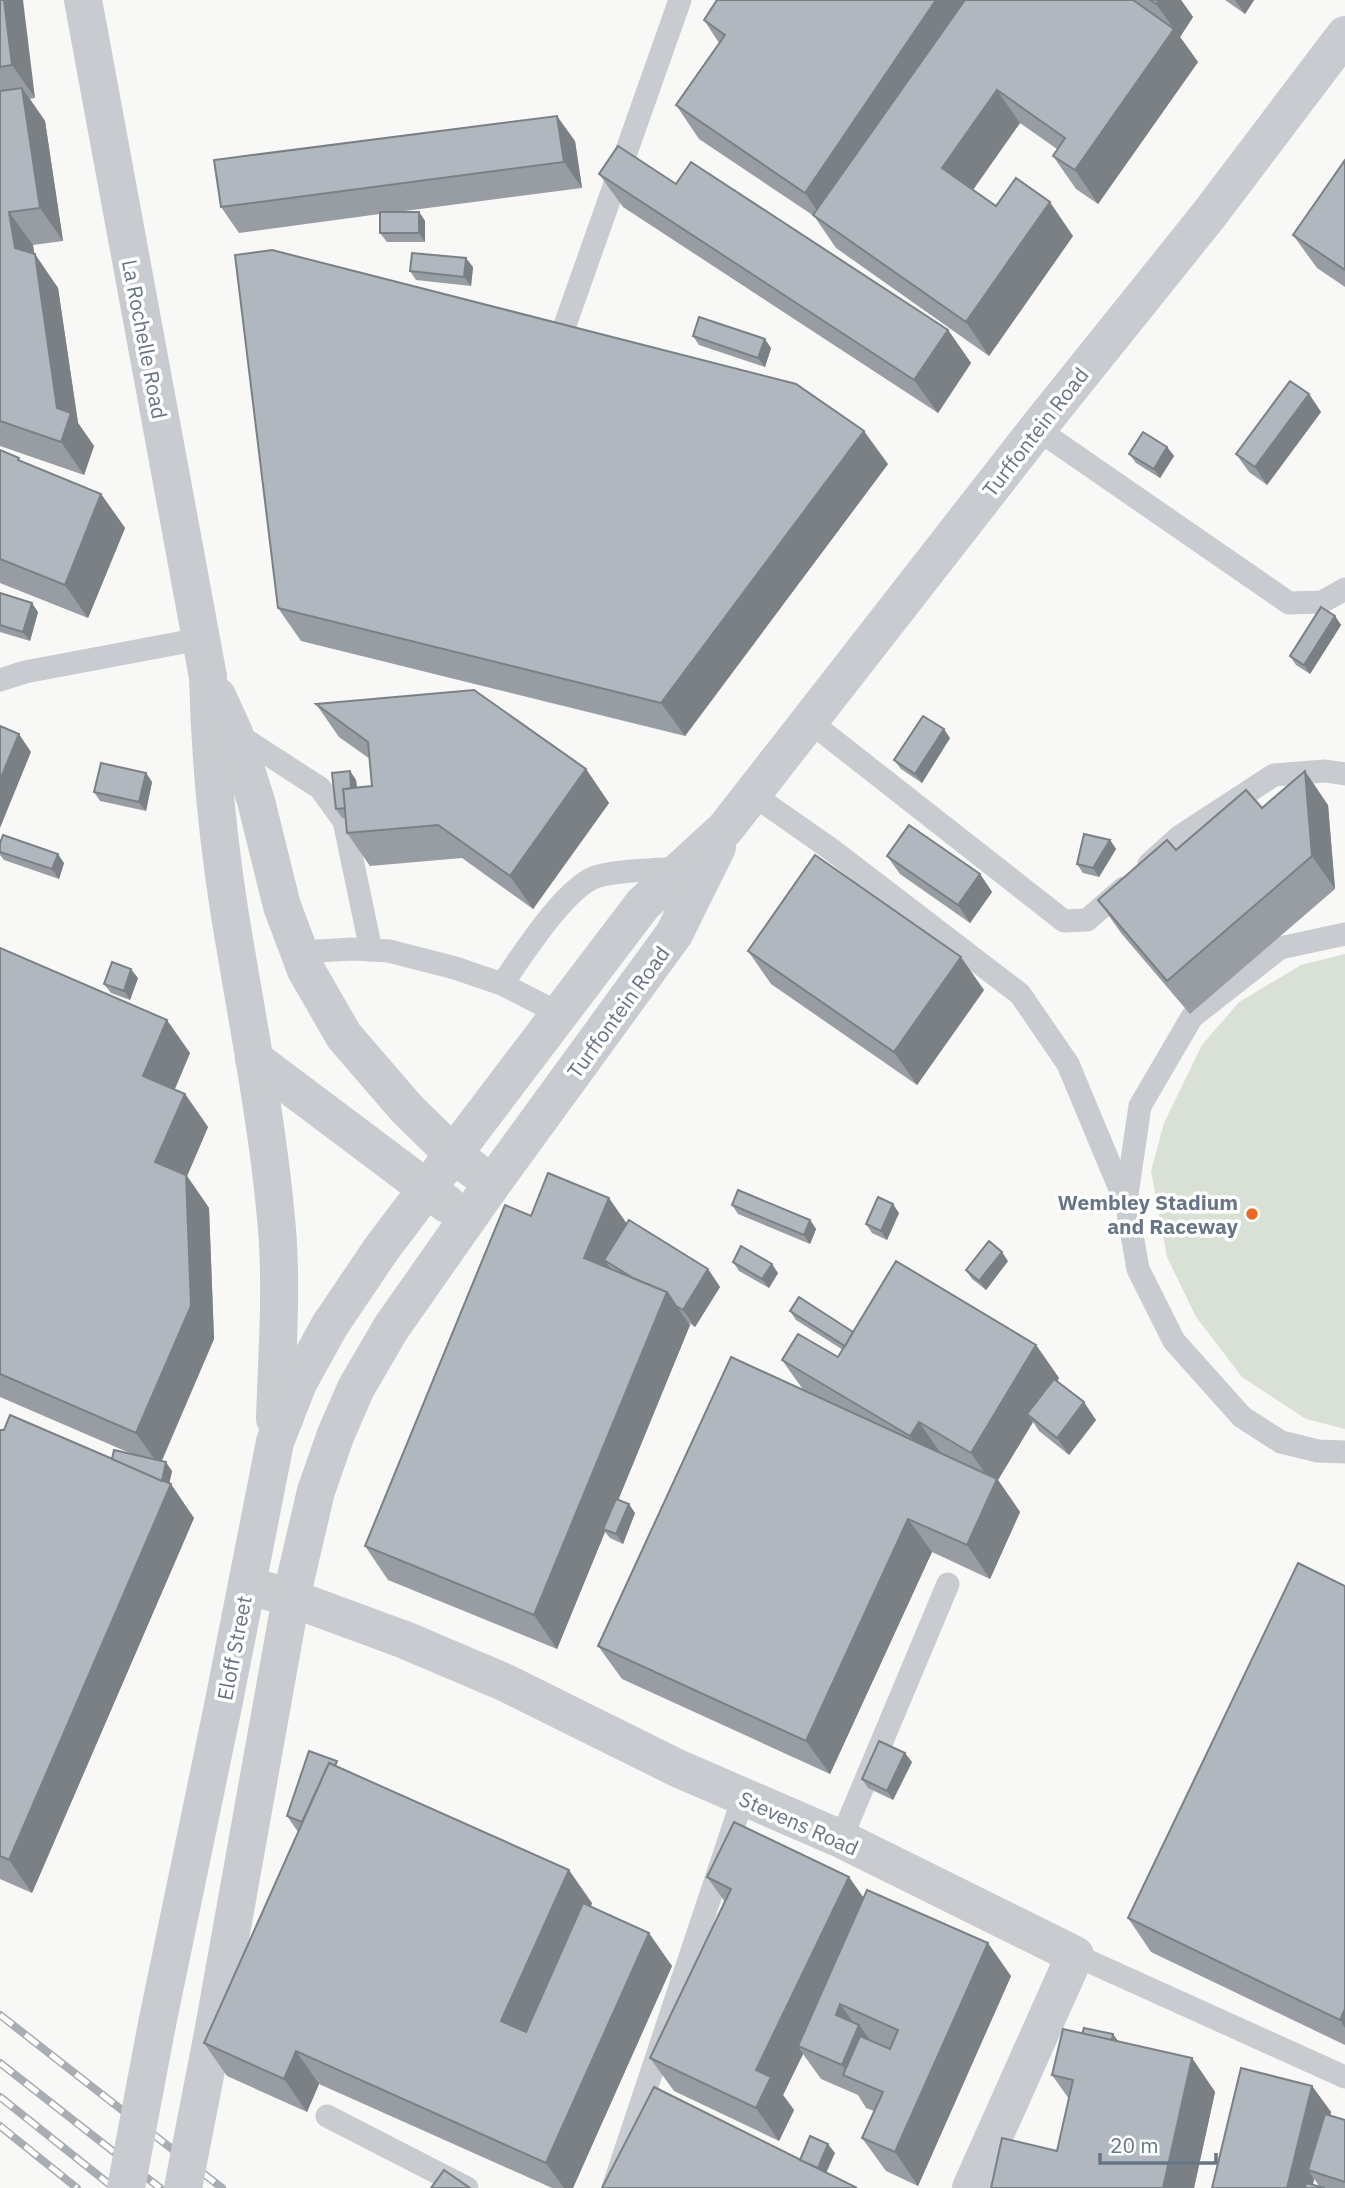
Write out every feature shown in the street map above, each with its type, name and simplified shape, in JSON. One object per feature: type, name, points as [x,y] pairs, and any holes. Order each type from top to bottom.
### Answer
[{"type":"street","name":"La Rochelle Road","points":[[83,0],[208,677]]},
{"type":"street","name":"Turffontein Road","points":[[453,1154],[643,904],[725,829],[1037,429],[1208,216],[1345,35]]},
{"type":"street","points":[[183,2188],[291,1598],[316,1491],[351,1400],[391,1328],[492,1184],[453,1154],[407,1109],[344,1036],[306,970],[282,906],[256,801],[234,733],[208,677]]},
{"type":"street","points":[[208,677],[209,733],[215,801],[277,1230],[275,1442]]},
{"type":"street","name":"Turffontein Road","points":[[492,1184],[674,934],[725,829]]},
{"type":"street","points":[[254,1059],[468,1220]]},
{"type":"street","name":"Eloff Street","points":[[126,2188],[275,1442],[298,1384],[330,1325],[382,1248],[453,1154]]},
{"type":"street","name":"Stevens Road","points":[[247,1585],[291,1598],[405,1640],[506,1683],[677,1768],[841,1839],[1075,1955]]},
{"type":"street","points":[[971,2188],[1075,1955]]},
{"type":"lane","points":[[565,325],[680,0]]},
{"type":"lane","points":[[1037,429],[1289,603],[1322,603],[1345,589]]},
{"type":"lane","points":[[0,680],[25,672],[200,639]]},
{"type":"lane","points":[[809,721],[1064,921],[1087,920],[1179,837],[1274,775],[1325,771],[1345,774]]},
{"type":"lane","points":[[234,733],[320,788],[344,821],[372,950]]},
{"type":"lane","points":[[752,794],[832,850],[1020,994],[1068,1064],[1125,1201],[1138,1269],[1174,1342],[1242,1417],[1280,1443],[1318,1451],[1345,1452]]},
{"type":"lane","points":[[502,984],[541,928],[572,895],[593,878],[683,868]]},
{"type":"lane","points":[[1125,1201],[1140,1106],[1192,1017],[1280,948],[1345,934]]},
{"type":"lane","points":[[299,952],[353,949],[389,951],[502,984],[560,1014]]},
{"type":"lane","points":[[841,1839],[948,1584]]},
{"type":"lane","points":[[613,2188],[743,1798]]},
{"type":"lane","name":"Stevens Road","points":[[1075,1955],[1345,2077]]},
{"type":"lane","points":[[327,2116],[467,2188]]},
{"type":"shaded area","name":"Wembley Stadium and Raceway","points":[[1345,954],[1345,1429],[1306,1419],[1242,1377],[1196,1317],[1167,1257],[1151,1171],[1164,1123],[1202,1045],[1239,1002],[1301,965]]},
{"type":"building","points":[[0,0],[4,0],[12,65],[0,67]]},
{"type":"building","points":[[717,0],[936,0],[805,193],[676,105],[725,35],[704,20]]},
{"type":"building","points":[[965,0],[1133,0],[1174,29],[1075,170],[1053,156],[1065,138],[997,90],[942,168],[996,206],[1016,178],[1050,202],[966,322],[813,215]]},
{"type":"building","points":[[22,88],[40,208],[9,212],[15,248],[35,254],[57,408],[71,413],[61,442],[0,421],[0,91]]},
{"type":"building","points":[[557,116],[564,162],[221,207],[214,160]]},
{"type":"building","points":[[618,146],[676,184],[691,162],[948,330],[914,380],[599,174]]},
{"type":"building","points":[[1345,160],[1345,270],[1293,235]]},
{"type":"building","points":[[380,212],[419,212],[419,233],[380,233]]},
{"type":"building","points":[[272,250],[796,384],[864,431],[661,703],[278,608],[235,255]]},
{"type":"building","points":[[412,253],[466,258],[464,277],[410,271]]},
{"type":"building","points":[[699,317],[765,339],[758,358],[693,336]]},
{"type":"building","points":[[1290,381],[1309,394],[1255,467],[1236,454]]},
{"type":"building","points":[[1143,432],[1167,447],[1154,469],[1129,454]]},
{"type":"building","points":[[0,450],[101,494],[65,585],[0,559]]},
{"type":"building","points":[[0,593],[32,603],[23,632],[0,625]]},
{"type":"building","points":[[1321,607],[1335,616],[1304,665],[1290,656]]},
{"type":"building","points":[[474,690],[586,769],[510,876],[438,825],[347,833],[343,789],[372,786],[368,742],[316,704]]},
{"type":"building","points":[[923,716],[944,729],[915,774],[894,760]]},
{"type":"building","points":[[0,726],[19,734],[0,780]]},
{"type":"building","points":[[101,763],[146,773],[139,802],[94,792]]},
{"type":"building","points":[[350,771],[351,788],[343,789],[345,808],[336,809],[332,773]]},
{"type":"building","points":[[1305,771],[1312,856],[1167,981],[1098,900],[1167,840],[1176,850],[1246,790],[1262,808]]},
{"type":"building","points":[[909,825],[980,874],[958,905],[887,856]]},
{"type":"building","points":[[1084,834],[1110,840],[1093,868],[1077,864]]},
{"type":"building","points":[[3,835],[58,854],[52,869],[0,852]]},
{"type":"building","points":[[815,855],[961,957],[894,1052],[748,951]]},
{"type":"building","points":[[0,948],[167,1020],[143,1076],[185,1094],[155,1162],[186,1175],[191,1306],[136,1433],[0,1374]]},
{"type":"building","points":[[112,962],[131,969],[124,991],[104,984]]},
{"type":"building","points":[[548,1173],[609,1198],[584,1258],[667,1292],[534,1615],[365,1546],[505,1205],[531,1216]]},
{"type":"building","points":[[738,1190],[810,1220],[804,1235],[732,1205]]},
{"type":"building","points":[[878,1197],[893,1204],[881,1231],[866,1224]]},
{"type":"building","points":[[629,1220],[708,1269],[683,1310],[676,1306],[667,1292],[633,1278],[604,1260]]},
{"type":"building","points":[[989,1241],[1002,1252],[979,1281],[966,1270]]},
{"type":"building","points":[[741,1246],[772,1264],[762,1279],[733,1262]]},
{"type":"building","points":[[896,1261],[1036,1345],[971,1453],[919,1422],[910,1436],[782,1360],[798,1334],[838,1357]]},
{"type":"building","points":[[799,1297],[853,1332],[845,1346],[790,1311]]},
{"type":"building","points":[[731,1357],[997,1479],[967,1545],[908,1519],[806,1741],[598,1646]]},
{"type":"building","points":[[1054,1379],[1084,1402],[1057,1438],[1027,1414]]},
{"type":"building","points":[[10,1415],[171,1484],[9,1860],[0,1856],[0,1430],[4,1430]]},
{"type":"building","points":[[114,1450],[166,1462],[162,1481],[112,1459]]},
{"type":"building","points":[[616,1499],[629,1504],[616,1534],[603,1529]]},
{"type":"building","points":[[1298,1563],[1345,1586],[1345,2009],[1340,2020],[1128,1918]]},
{"type":"building","points":[[879,1741],[905,1753],[887,1791],[862,1779]]},
{"type":"building","points":[[309,1751],[337,1761],[335,1766],[329,1763],[302,1822],[287,1816]]},
{"type":"building","points":[[329,1763],[569,1870],[501,2021],[526,2032],[583,1903],[649,1933],[546,2163],[296,2051],[284,2079],[204,2043]]},
{"type":"building","points":[[734,1822],[849,1877],[756,2070],[771,2077],[756,2108],[650,2058],[731,1889],[707,1877]]},
{"type":"building","points":[[867,1890],[988,1943],[895,2152],[862,2138],[883,2092],[843,2075],[860,2036],[890,2049],[898,2030],[840,2004],[836,2015],[859,2025],[842,2065],[798,2046]]},
{"type":"building","points":[[1084,2028],[1113,2034],[1112,2040],[1082,2034]]},
{"type":"building","points":[[1063,2029],[1192,2058],[1163,2188],[991,2188],[1002,2138],[1057,2151],[1073,2080],[1052,2075]]},
{"type":"building","points":[[1241,2068],[1312,2086],[1287,2188],[1212,2188]]},
{"type":"building","points":[[654,2087],[857,2188],[602,2188]]},
{"type":"building","points":[[1325,2114],[1345,2120],[1345,2182],[1308,2170]]},
{"type":"building","points":[[810,2136],[828,2144],[818,2168],[800,2160]]},
{"type":"building","points":[[444,2170],[470,2188],[431,2188]]},
{"type":"building","points":[[1306,2183],[1325,2188],[1305,2188]]},
{"type":"railway","points":[[0,2015],[222,2188]]},
{"type":"railway","points":[[0,2063],[160,2188]]},
{"type":"railway","points":[[0,2097],[114,2188]]},
{"type":"railway","points":[[0,2126],[77,2188]]},
{"type":"place","name":"Wembley Stadium and Raceway","points":[[1252,1214]]}]
